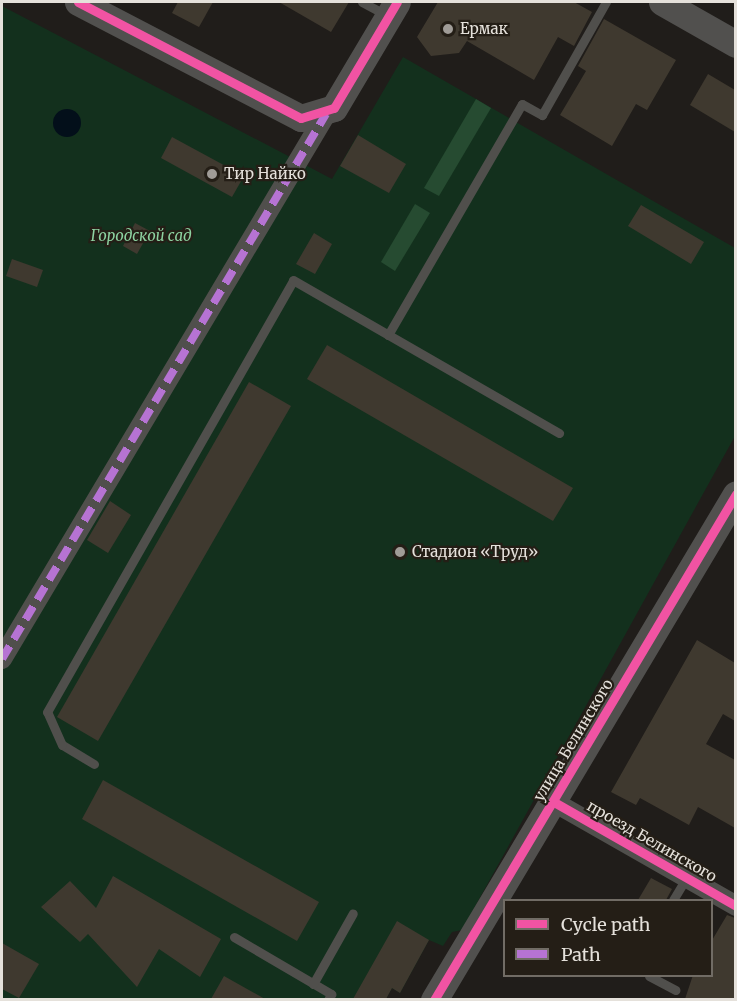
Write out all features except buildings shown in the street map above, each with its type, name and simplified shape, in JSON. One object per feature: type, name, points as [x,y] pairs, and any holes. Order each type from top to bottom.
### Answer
[{"type":"street","points":[[78,2],[285,114],[326,114]]},
{"type":"street","points":[[662,2],[735,44]]},
{"type":"street","points":[[2,659],[326,114],[393,9]]},
{"type":"street","name":"улица Белинского","points":[[434,999],[554,802],[735,494]]},
{"type":"street","name":"проезд Белинского","points":[[554,802],[735,906]]},
{"type":"lane","points":[[362,2],[393,9]]},
{"type":"lane","points":[[388,335],[522,104],[542,115],[606,2]]},
{"type":"lane","points":[[94,764],[62,745],[47,712],[293,280],[559,433]]},
{"type":"lane","points":[[675,899],[686,878]]},
{"type":"lane","points":[[313,984],[353,913]]},
{"type":"lane","points":[[234,937],[331,994],[328,999]]},
{"type":"lane","points":[[652,977],[675,990]]},
{"type":"green space","name":"Стадион «Труд»","points":[[2,6],[332,179],[403,57],[735,248],[735,436],[462,930],[452,932],[443,946],[429,940],[400,993],[392,988],[386,999],[2,999]]},
{"type":"green space","points":[[476,99],[491,108],[439,196],[424,188]]},
{"type":"green space","points":[[415,204],[430,213],[395,271],[381,262]]},
{"type":"water","points":[[67,109],[77,113],[81,123],[77,133],[67,137],[57,133],[53,123],[57,113]]},
{"type":"marked path","points":[[2,659],[326,114]]},
{"type":"cycle path","points":[[78,2],[301,118],[334,108],[397,2]]},
{"type":"cycle path","points":[[434,1000],[736,494]]},
{"type":"cycle path","points":[[554,802],[736,906]]},
{"type":"place","name":"Ермак","points":[[448,29]]},
{"type":"place","name":"Тир Найко","points":[[212,174]]},
{"type":"place","name":"Стадион «Труд»","points":[[400,552]]},
{"type":"park label","name":"Городской сад","points":[[141,236]]}]
